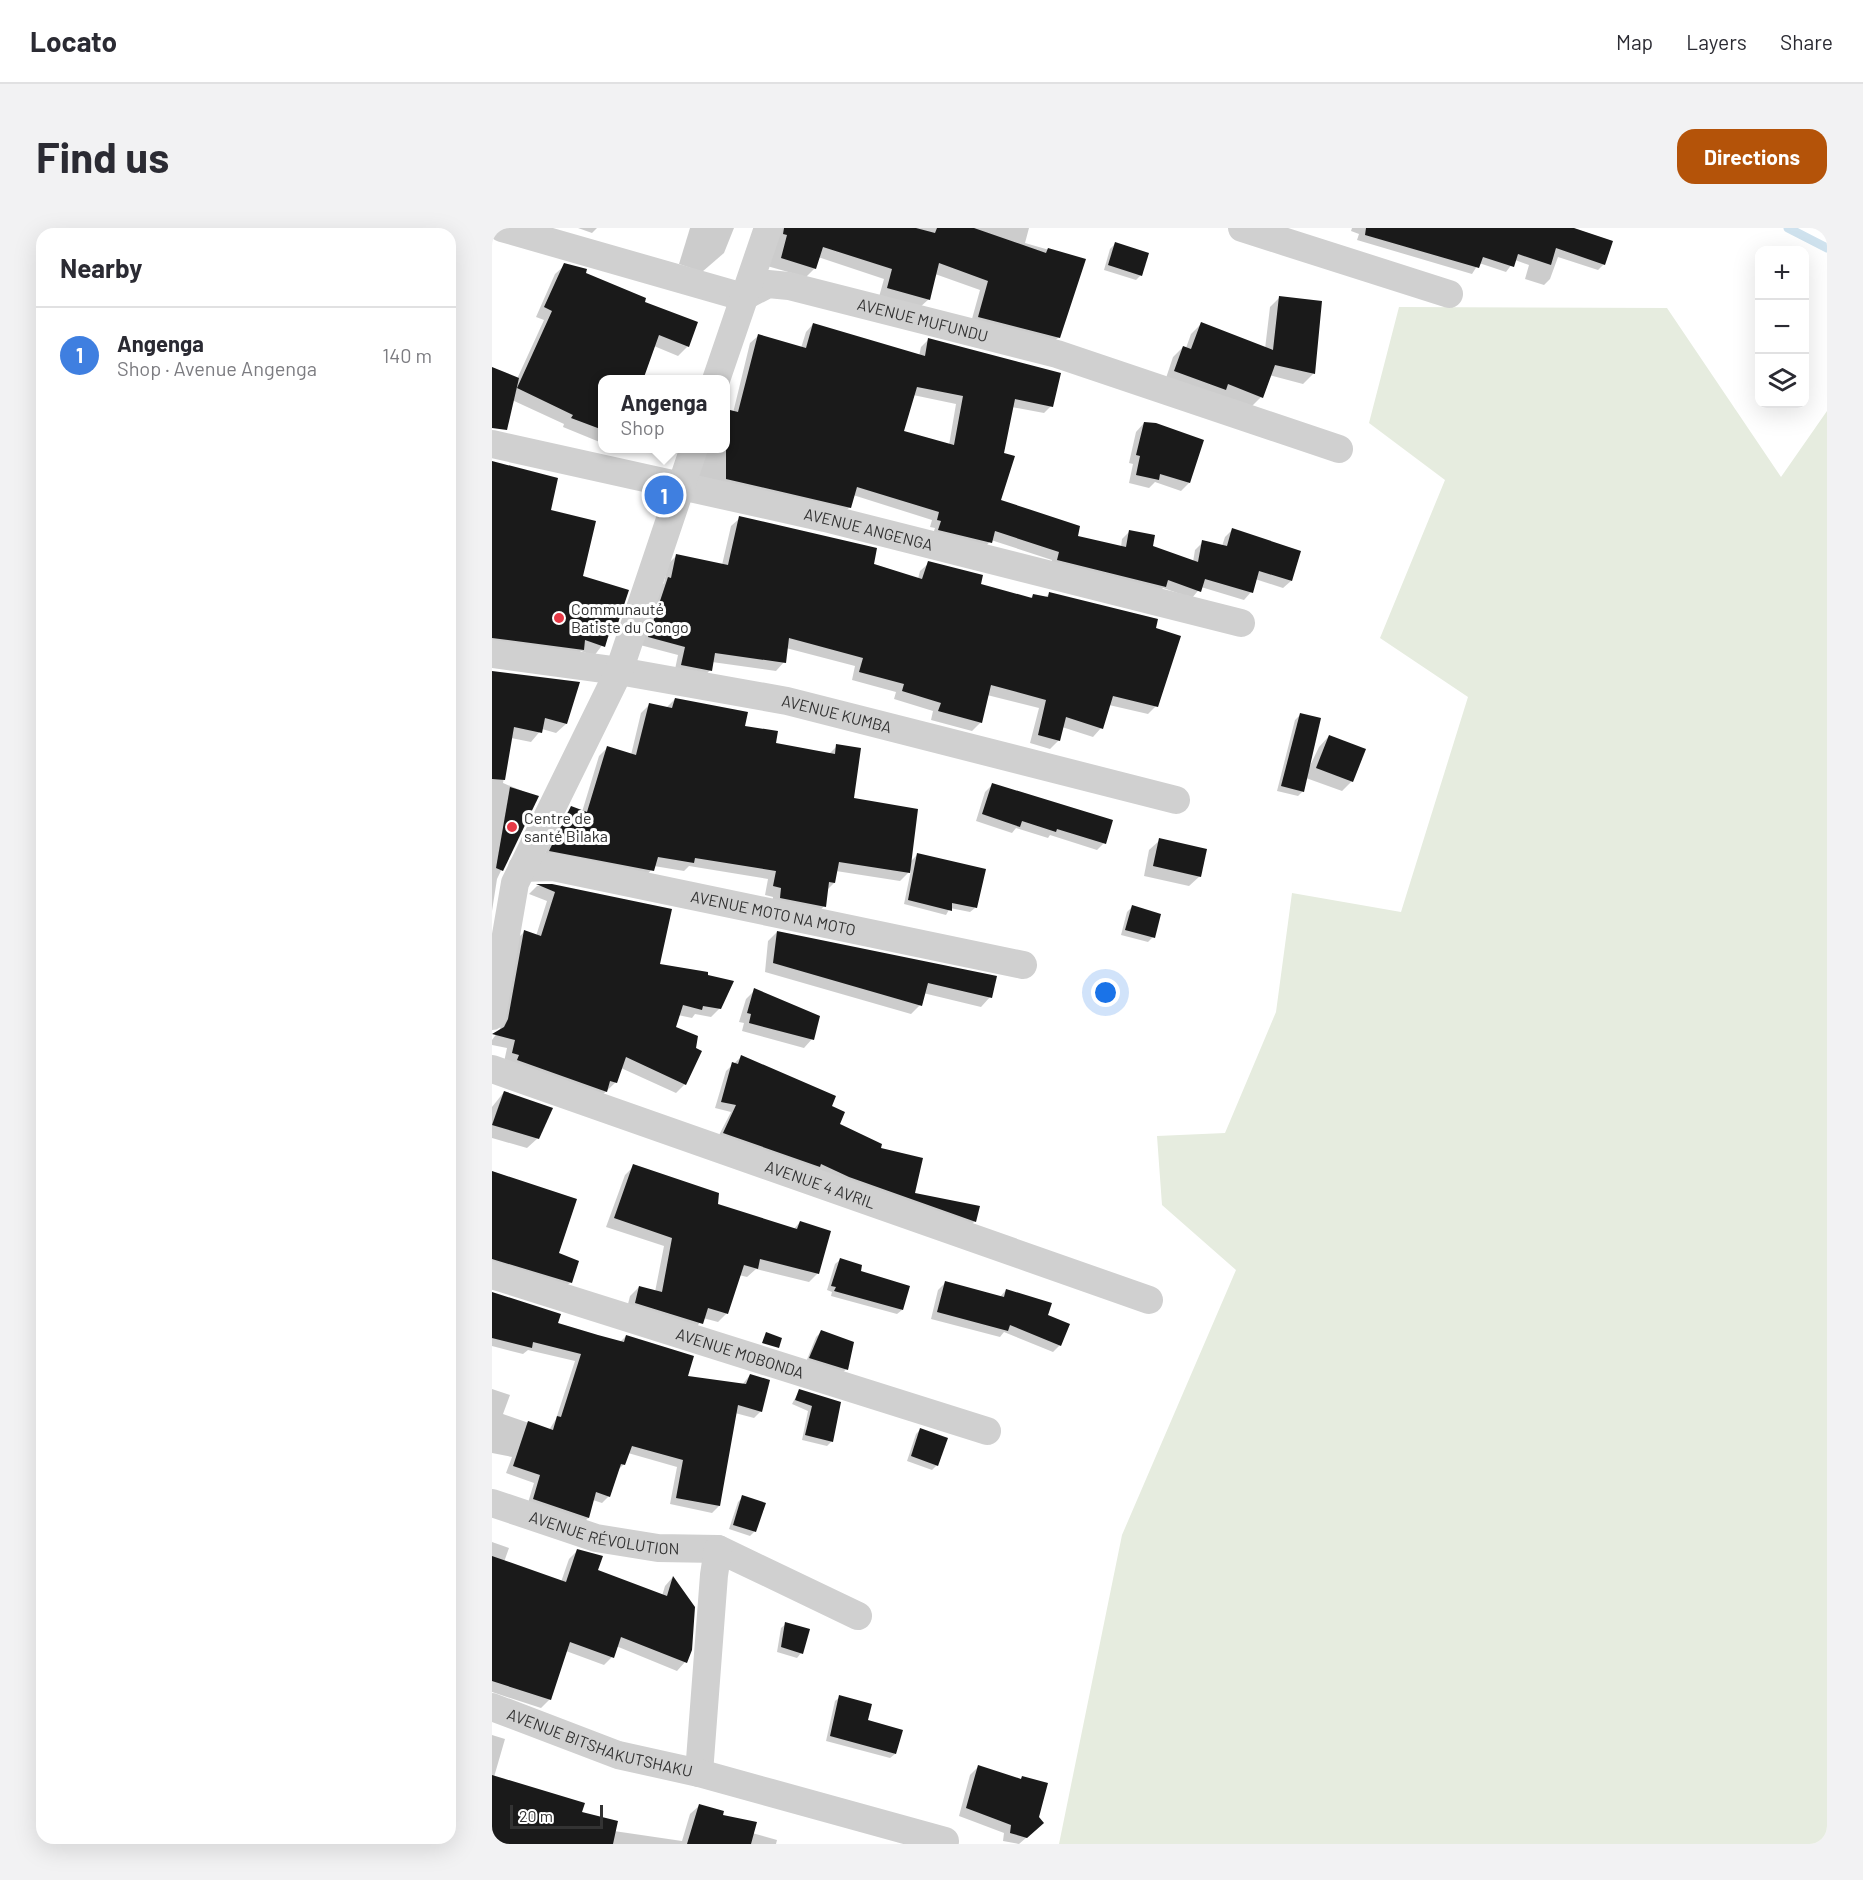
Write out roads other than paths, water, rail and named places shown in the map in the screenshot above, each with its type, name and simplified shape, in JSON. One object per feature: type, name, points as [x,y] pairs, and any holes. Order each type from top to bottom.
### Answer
[{"type":"street","points":[[502,228],[743,297]]},
{"type":"street","points":[[718,375],[768,228]]},
{"type":"street","points":[[1242,228],[1449,294]]},
{"type":"street","name":"AVENUE MUFUNDU","points":[[743,297],[768,284],[789,286],[1057,354],[1339,449]]},
{"type":"street","name":"AVENUE ANGENGA","points":[[492,444],[825,518],[1241,622]]},
{"type":"street","points":[[492,1016],[510,876],[619,671],[692,453]]},
{"type":"street","name":"AVENUE KUMBA","points":[[492,654],[619,671],[787,701],[1176,800]]},
{"type":"street","name":"AVENUE MOTO NA MOTO","points":[[510,876],[552,867],[1023,965]]},
{"type":"street","name":"AVENUE 4 AVRIL","points":[[492,1069],[1149,1300]]},
{"type":"street","name":"AVENUE MOBONDA","points":[[492,1275],[987,1431]]},
{"type":"street","name":"AVENUE RÉVOLUTION","points":[[492,1503],[596,1538],[658,1548],[718,1548]]},
{"type":"street","points":[[718,1548],[858,1616]]},
{"type":"street","name":"AVENUE BITSHAKUTSHAKU","points":[[492,1707],[618,1755],[699,1773],[718,1548]]},
{"type":"street","points":[[699,1773],[945,1841]]},
{"type":"waterway","points":[[1788,228],[1827,248]]},
{"type":"place","name":"Angenga","points":[[664,495]]},
{"type":"place","name":"Communauté Batiste du Congo","points":[[559,618]]},
{"type":"place","name":"Centre de santé Bilaka","points":[[512,827]]}]
